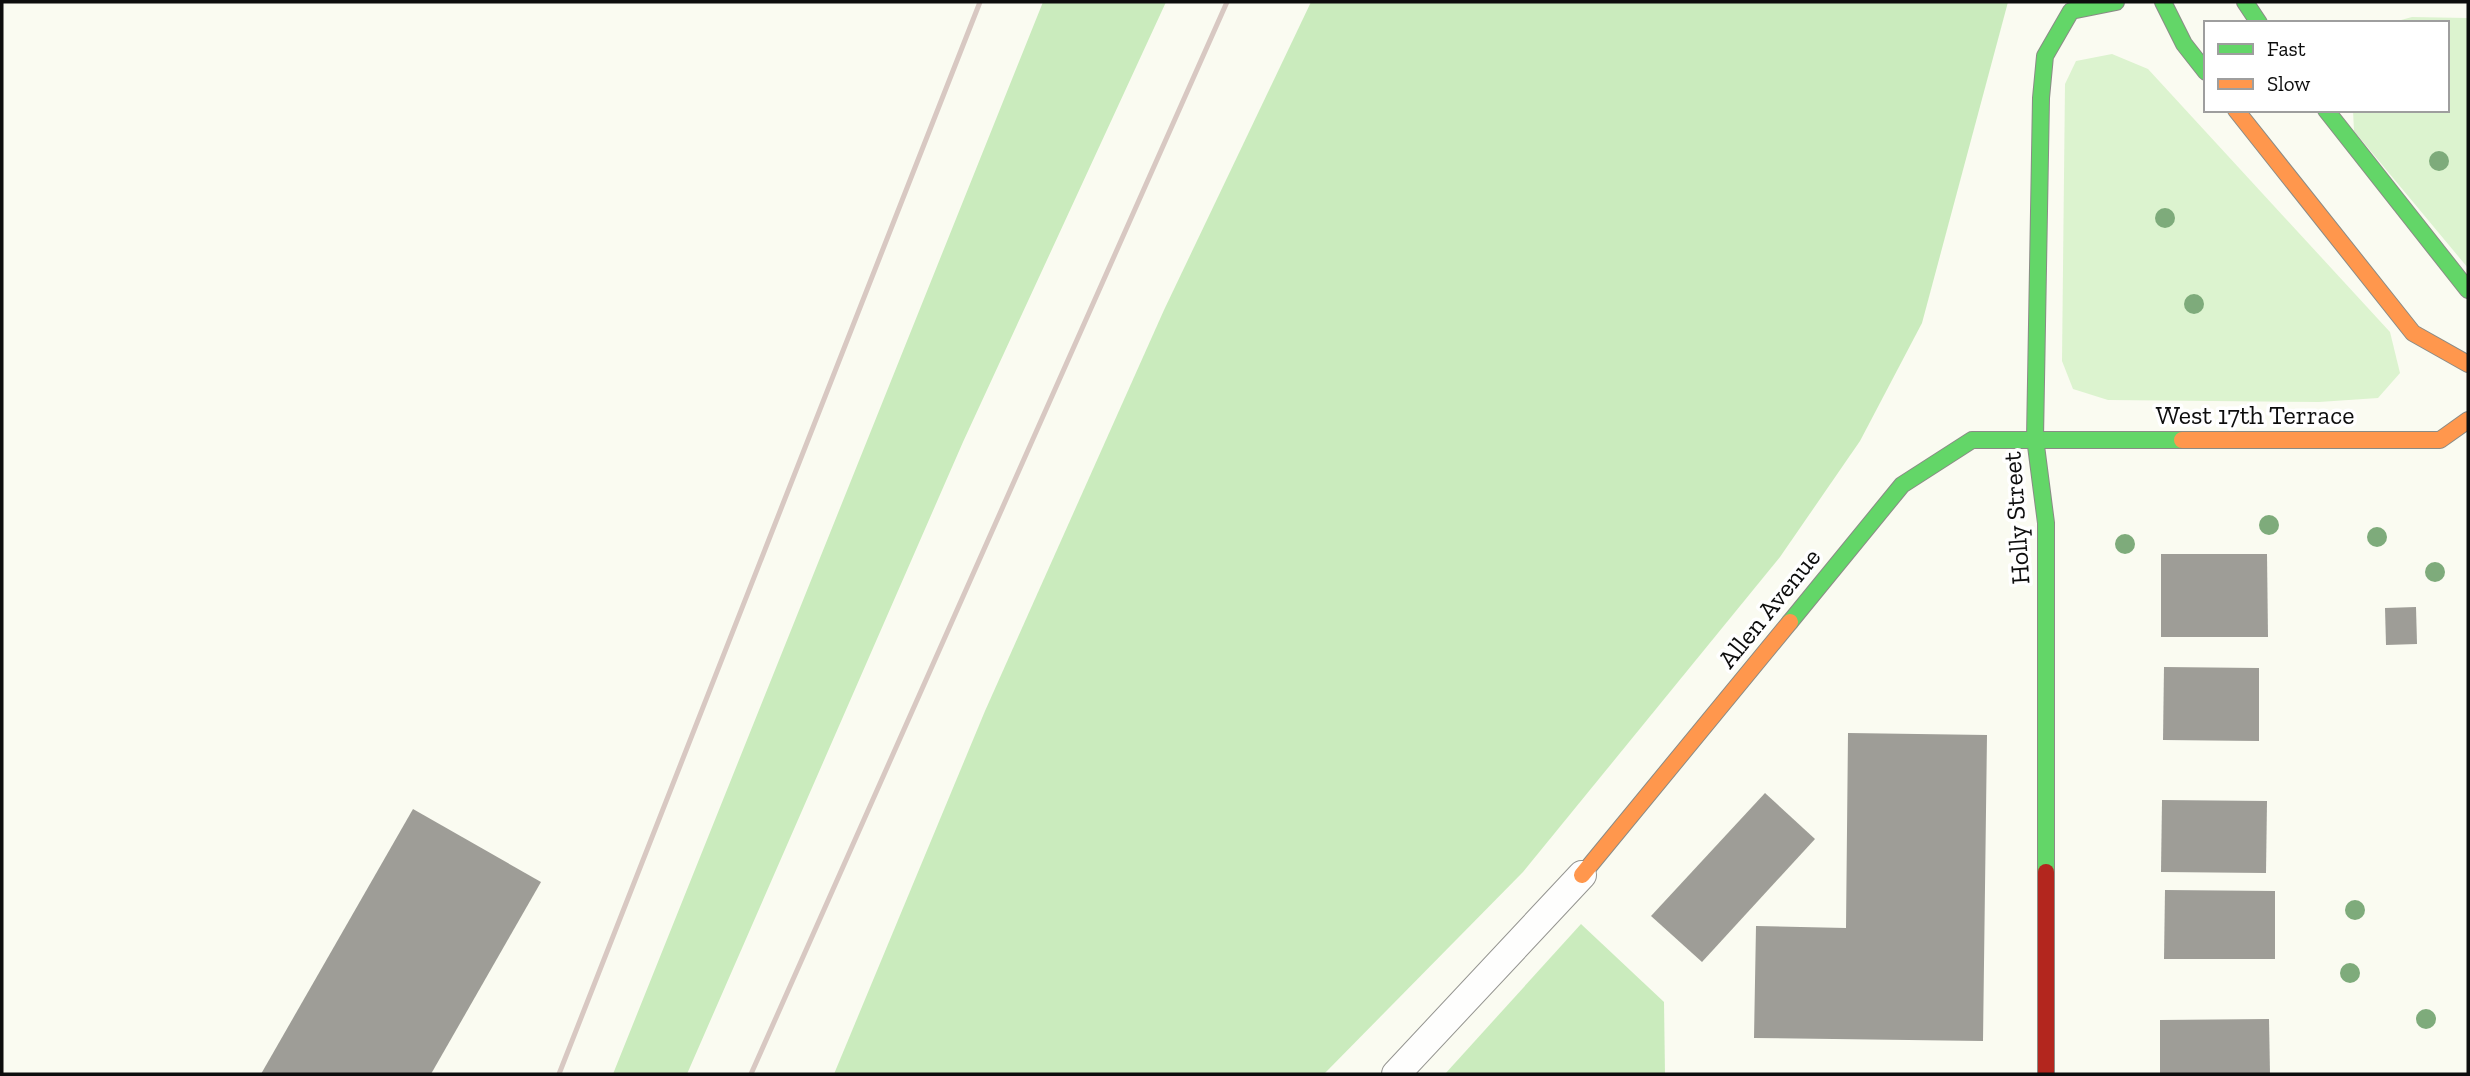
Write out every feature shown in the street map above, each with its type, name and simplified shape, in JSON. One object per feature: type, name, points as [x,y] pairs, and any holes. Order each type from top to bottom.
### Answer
[{"type":"street","name":"Holly Street","points":[[2046,1074],[2046,523],[2035,438],[2041,98],[2045,56],[2071,11],[2116,2]]},
{"type":"street","points":[[2163,2],[2184,44],[2204,69]]},
{"type":"street","points":[[2245,2],[2258,21]]},
{"type":"street","points":[[2238,112],[2413,333],[2468,364]]},
{"type":"street","points":[[2328,112],[2468,290]]},
{"type":"street","name":"West 17th Terrace","points":[[2035,438],[2440,440],[2468,420]]},
{"type":"street","name":"Allen Avenue","points":[[1582,875],[1902,485],[1972,440],[2035,438]]},
{"type":"lane","points":[[1396,1074],[1582,875]]},
{"type":"green space","points":[[1043,2],[1166,2],[963,442],[687,1074],[613,1074]]},
{"type":"green space","points":[[1311,2],[2008,2],[1922,323],[1860,441],[1780,557],[1523,872],[1324,1074],[834,1074],[985,711],[1164,310]]},
{"type":"green space","points":[[2412,17],[2468,18],[2468,268],[2354,131],[2353,112],[2449,112],[2449,21],[2397,21]]},
{"type":"green space","points":[[2112,54],[2148,69],[2390,332],[2400,373],[2378,398],[2319,402],[2108,400],[2073,389],[2062,361],[2065,84],[2076,61]]},
{"type":"green space","points":[[1581,924],[1664,1002],[1665,1074],[1445,1074]]},
{"type":"building","points":[[2161,554],[2267,554],[2268,637],[2161,637]]},
{"type":"building","points":[[2416,607],[2417,644],[2386,645],[2385,608]]},
{"type":"building","points":[[2164,667],[2259,668],[2259,741],[2163,740]]},
{"type":"building","points":[[1848,733],[1987,735],[1983,1041],[1754,1038],[1756,926],[1846,928]]},
{"type":"building","points":[[1765,793],[1815,839],[1702,962],[1651,916]]},
{"type":"building","points":[[2162,800],[2267,801],[2266,873],[2161,872]]},
{"type":"building","points":[[413,809],[541,882],[431,1074],[261,1074]]},
{"type":"building","points":[[2165,890],[2275,891],[2275,959],[2164,959]]},
{"type":"building","points":[[2269,1019],[2270,1074],[2160,1074],[2160,1020]]},
{"type":"railway","points":[[559,1074],[980,2]]},
{"type":"railway","points":[[751,1074],[1227,2]]},
{"type":"traffic: fast","points":[[2046,872],[2046,523],[2035,438],[2041,98],[2045,56],[2071,11],[2116,2]]},
{"type":"traffic: fast","points":[[2163,2],[2184,44],[2204,69]]},
{"type":"traffic: fast","points":[[2245,2],[2258,21]]},
{"type":"traffic: fast","points":[[2328,112],[2468,290]]},
{"type":"traffic: fast","points":[[1790,622],[1902,485],[1972,440],[2182,440]]},
{"type":"traffic: slow","points":[[2238,112],[2413,333],[2468,364]]},
{"type":"traffic: slow","points":[[2182,440],[2440,440],[2468,420]]},
{"type":"traffic: slow","points":[[1582,875],[1790,622]]},
{"type":"traffic: jam","points":[[2046,872],[2046,1074]]}]
